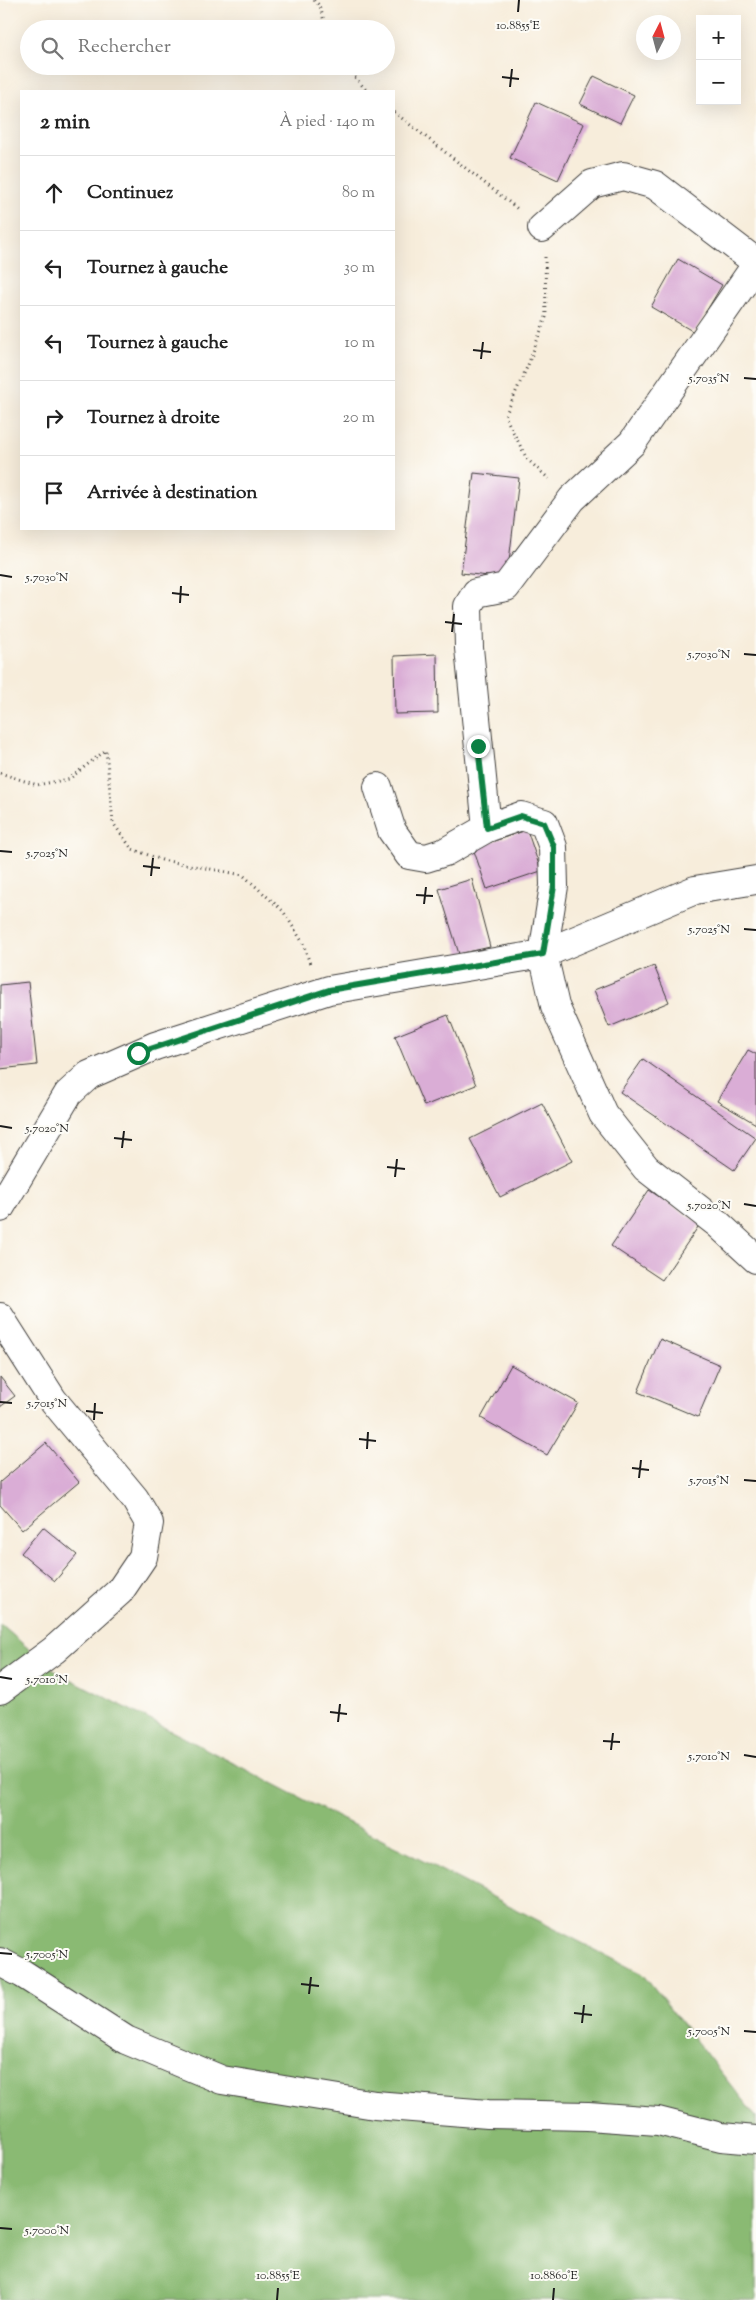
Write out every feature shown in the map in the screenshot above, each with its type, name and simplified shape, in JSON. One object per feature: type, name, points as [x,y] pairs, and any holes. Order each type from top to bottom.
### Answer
[{"type":"street","points":[[487,828],[470,648],[468,606],[476,593],[506,587],[572,500],[632,443],[756,264],[655,185],[623,176],[592,184],[542,228]]},
{"type":"street","points":[[378,787],[392,831],[408,855],[426,858],[445,852],[487,828],[521,816],[544,823],[554,847],[554,886],[543,954],[556,1006],[603,1114],[646,1168],[718,1224],[756,1259]]},
{"type":"street","points":[[0,1208],[68,1094],[88,1075],[155,1046],[329,990],[543,954],[695,890],[756,880]]},
{"type":"street","points":[[0,1317],[53,1400],[135,1499],[149,1523],[143,1557],[120,1591],[54,1650],[0,1690]]},
{"type":"street","points":[[0,1962],[23,1974],[126,2040],[222,2080],[375,2105],[488,2114],[588,2116],[658,2121],[721,2136],[756,2140]]},
{"type":"path","points":[[314,0],[320,6],[324,20]]},
{"type":"path","points":[[353,75],[366,90]]},
{"type":"path","points":[[395,113],[542,228],[545,244],[546,317],[528,365],[505,416],[527,459],[572,500]]},
{"type":"path","points":[[0,773],[37,785],[69,779],[106,750],[113,822],[132,849],[162,860],[243,875],[283,911],[303,943],[308,962],[329,990]]},
{"type":"green space","points":[[0,1624],[53,1670],[644,1975],[756,2117],[756,2300],[0,2300]]},
{"type":"building","points":[[594,76],[634,95],[620,123],[580,104]]},
{"type":"building","points":[[536,102],[584,124],[558,180],[510,158]]},
{"type":"building","points":[[678,259],[722,285],[694,332],[651,307]]},
{"type":"building","points":[[474,473],[519,478],[507,578],[461,573]]},
{"type":"building","points":[[437,654],[438,713],[395,714],[394,656]]},
{"type":"building","points":[[527,830],[541,871],[487,889],[473,848]]},
{"type":"building","points":[[472,879],[490,947],[459,954],[439,889]]},
{"type":"building","points":[[654,966],[669,1002],[609,1027],[594,990]]},
{"type":"building","points":[[28,982],[37,1065],[0,1069],[0,985]]},
{"type":"building","points":[[448,1015],[476,1085],[424,1106],[395,1036]]},
{"type":"building","points":[[748,1050],[756,1054],[756,1124],[717,1101]]},
{"type":"building","points":[[643,1059],[756,1138],[734,1170],[620,1092]]},
{"type":"building","points":[[542,1103],[572,1161],[500,1197],[470,1139]]},
{"type":"building","points":[[649,1190],[700,1224],[662,1280],[611,1246]]},
{"type":"building","points":[[660,1339],[720,1365],[698,1417],[638,1392]]},
{"type":"building","points":[[511,1365],[578,1403],[547,1455],[481,1418]]},
{"type":"building","points":[[0,1377],[15,1396],[0,1407]]},
{"type":"building","points":[[46,1443],[79,1482],[22,1530],[0,1505],[0,1482]]},
{"type":"building","points":[[43,1527],[77,1555],[55,1581],[21,1553]]},
{"type":"route","points":[[138,1053],[329,990],[543,954],[554,886],[554,847],[544,823],[521,816],[487,828],[478,746]]}]
